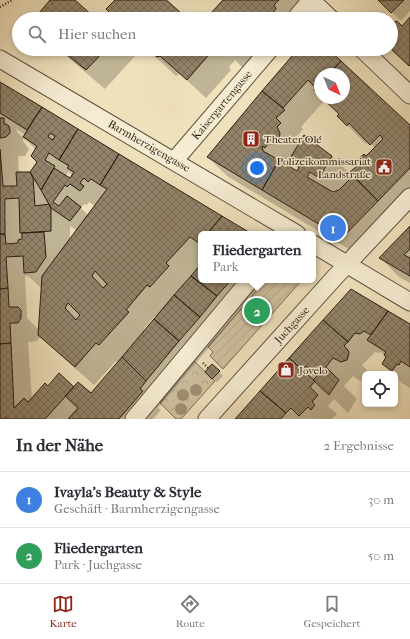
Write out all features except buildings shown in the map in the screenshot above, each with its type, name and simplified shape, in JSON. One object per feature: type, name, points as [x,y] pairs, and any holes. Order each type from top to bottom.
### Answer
[{"type":"street","points":[[301,12],[311,0],[324,12]]},
{"type":"street","name":"Kaisergartengasse","points":[[174,161],[264,56]]},
{"type":"street","points":[[369,56],[410,95]]},
{"type":"street","name":"Barmherzigengasse","points":[[0,59],[174,161],[289,231]]},
{"type":"street","name":"Juchgasse","points":[[207,419],[410,197]]},
{"type":"street","points":[[316,246],[410,302]]},
{"type":"street","points":[[134,419],[247,283]]},
{"type":"path","points":[[0,7],[12,0]]},
{"type":"green space","points":[[263,283],[299,283],[223,369],[210,356],[213,352],[208,347]]},
{"type":"green space","points":[[194,361],[215,381],[181,419],[176,419],[160,403]]},
{"type":"place","name":"Theater Olé","points":[[251,139]]},
{"type":"place","name":"Polizeikommissariat Landstraße","points":[[384,167]]},
{"type":"place","name":"Ivayla's Beauty & Style","points":[[333,228]]},
{"type":"place","name":"Fliedergarten","points":[[257,311]]},
{"type":"place","name":"Jovelo","points":[[286,370]]}]
